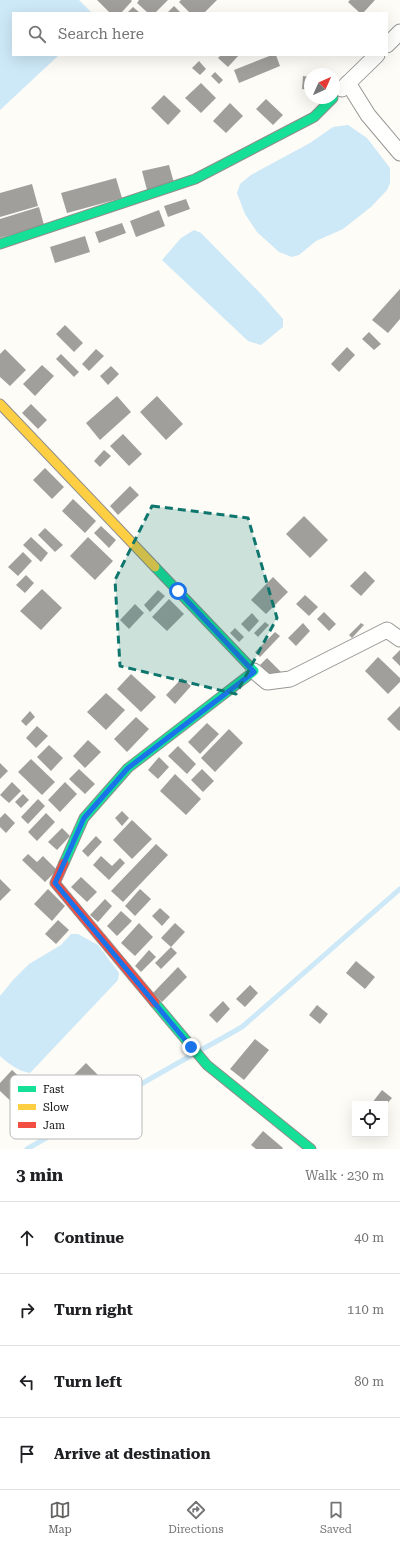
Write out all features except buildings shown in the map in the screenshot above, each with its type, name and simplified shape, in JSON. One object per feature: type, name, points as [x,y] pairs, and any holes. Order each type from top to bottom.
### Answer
[{"type":"street","points":[[388,44],[400,32]]},
{"type":"street","points":[[340,90],[376,56]]},
{"type":"street","points":[[348,83],[368,115],[400,153]]},
{"type":"street","points":[[0,244],[196,179],[314,117],[326,104]]},
{"type":"street","points":[[0,404],[254,672],[267,682],[290,679],[387,630],[400,639]]},
{"type":"street","points":[[254,672],[128,768],[84,818],[55,883],[207,1065],[311,1149]]},
{"type":"highlighted area","points":[[152,506],[248,518],[277,618],[236,694],[120,666],[115,580]]},
{"type":"water","points":[[0,0],[79,0],[91,12],[12,12],[12,56],[58,56],[0,110]]},
{"type":"water","points":[[348,125],[367,138],[390,168],[390,183],[387,190],[371,207],[343,229],[316,241],[299,255],[292,257],[279,252],[257,232],[245,214],[237,193],[240,184],[251,175],[310,143],[333,127]]},
{"type":"water","points":[[194,230],[201,233],[262,295],[283,319],[283,327],[261,345],[248,341],[162,260],[181,238]]},
{"type":"water","points":[[71,934],[78,934],[98,945],[119,973],[118,980],[30,1073],[22,1071],[0,1056],[0,996],[29,964],[61,945]]},
{"type":"waterway","points":[[201,1050],[242,1027],[400,889]]},
{"type":"waterway","points":[[142,1083],[192,1055]]},
{"type":"waterway","points":[[27,1149],[45,1139]]},
{"type":"traffic: fast","points":[[0,244],[195,179],[314,117],[327,104]]},
{"type":"traffic: fast","points":[[64,863],[84,818],[128,768],[254,671],[155,567]]},
{"type":"traffic: fast","points":[[155,1003],[207,1065],[311,1149]]},
{"type":"traffic: slow","points":[[0,404],[155,567]]},
{"type":"traffic: jam","points":[[64,863],[55,883],[155,1003]]},
{"type":"route","points":[[178,591],[254,672],[128,768],[84,818],[55,883],[191,1047]]}]
